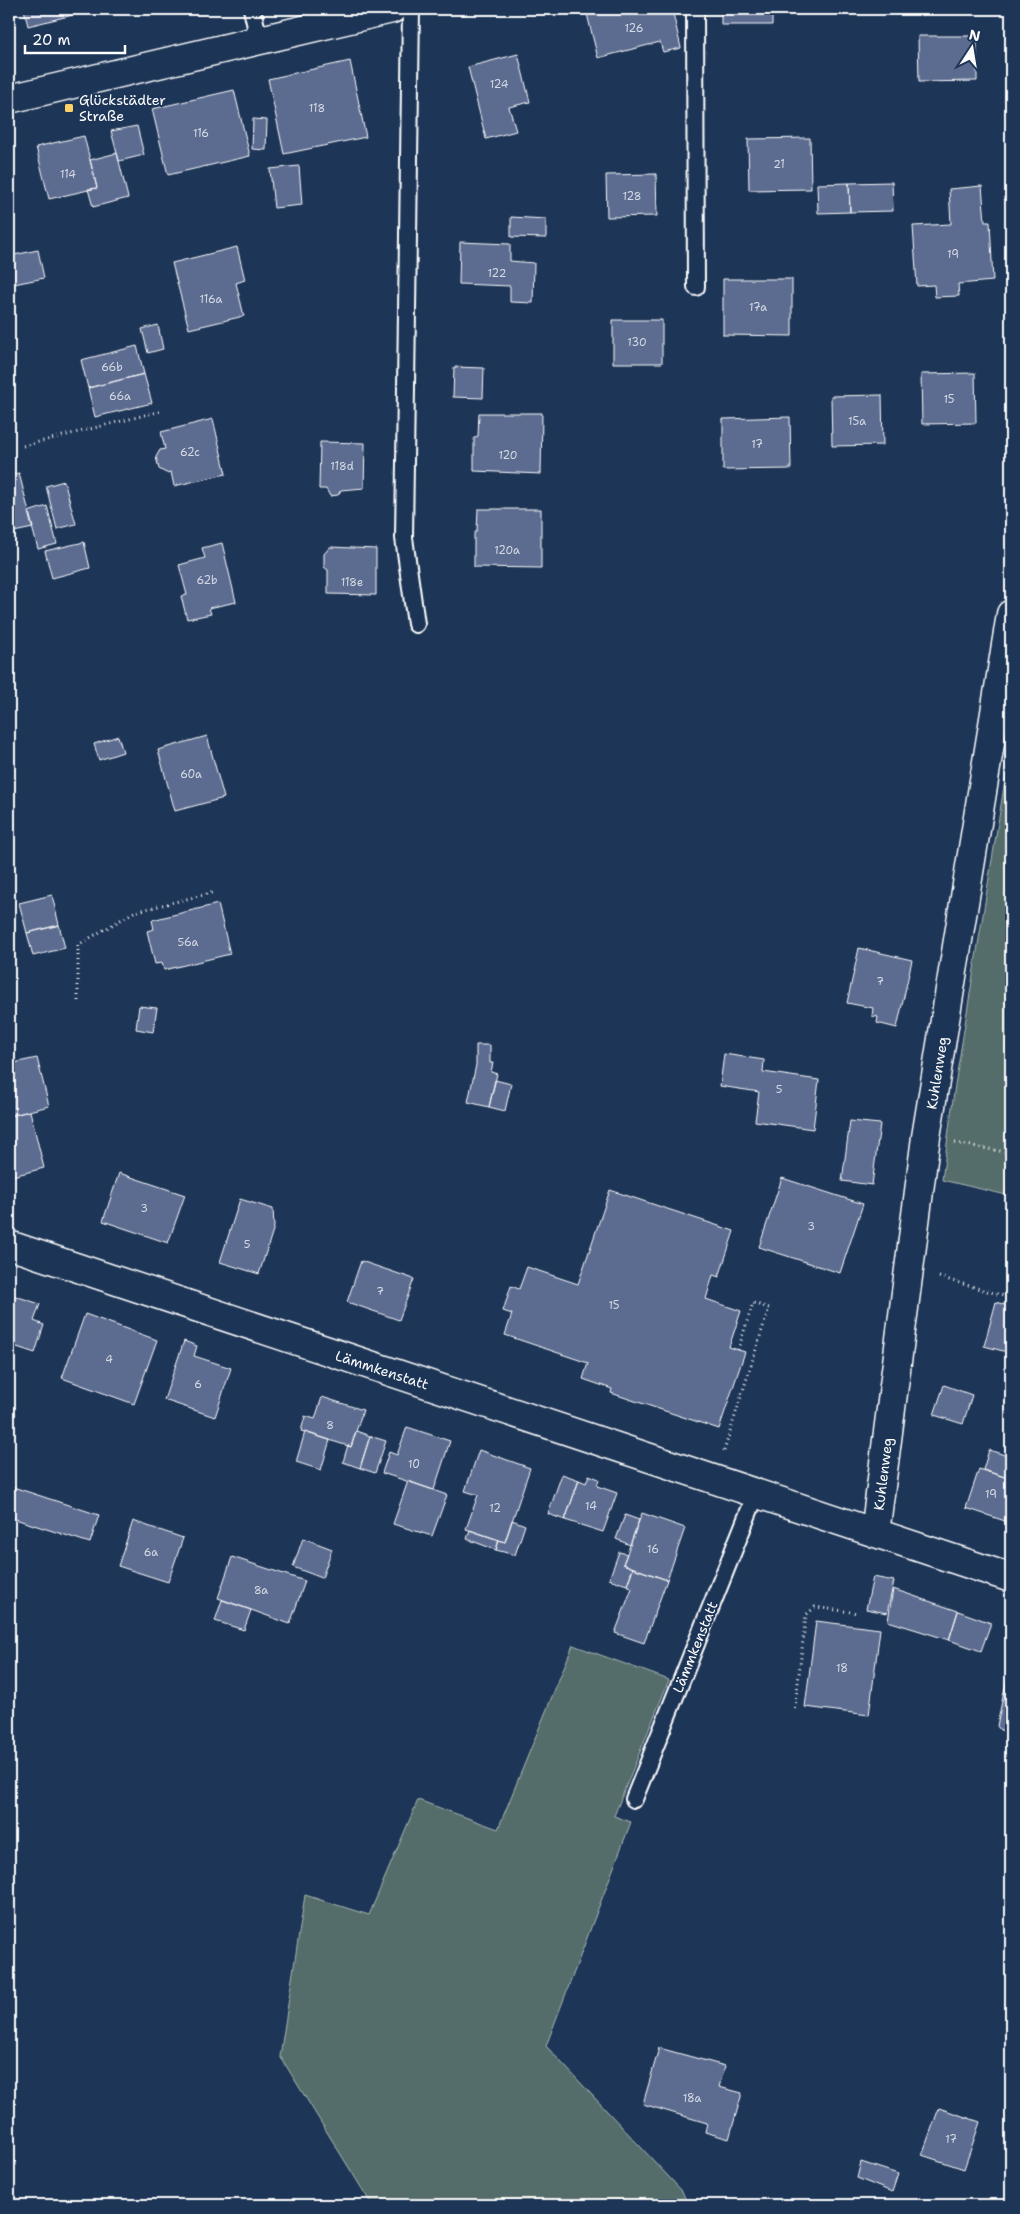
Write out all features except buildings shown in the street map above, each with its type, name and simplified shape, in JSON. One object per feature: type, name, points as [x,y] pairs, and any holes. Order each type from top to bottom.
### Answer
[{"type":"street","points":[[9,99],[392,9]]},
{"type":"street","name":"Kuhlenweg","points":[[875,1534],[926,1138],[1011,614]]},
{"type":"street","name":"Lämmkenstatt","points":[[9,1245],[1011,1578]]},
{"type":"lane","points":[[252,9],[259,40]]},
{"type":"lane","points":[[411,9],[404,538],[416,624]]},
{"type":"lane","points":[[695,9],[696,287]]},
{"type":"lane","name":"Lämmkenstatt","points":[[634,1799],[756,1494]]},
{"type":"path","points":[[24,446],[161,411]]},
{"type":"path","points":[[78,1001],[78,945],[134,912],[215,892]]},
{"type":"path","points":[[926,1138],[1011,1153]]},
{"type":"path","points":[[909,1268],[1011,1298]]},
{"type":"path","points":[[714,1480],[769,1308],[753,1303],[738,1350]]},
{"type":"path","points":[[795,1708],[806,1615],[816,1608],[858,1613]]},
{"type":"green space","points":[[1011,744],[1011,1196],[942,1180],[955,1085]]},
{"type":"green space","points":[[573,1645],[669,1680],[614,1816],[631,1822],[546,2046],[682,2191],[688,2205],[372,2205],[280,2056],[305,1895],[369,1915],[418,1800],[498,1829]]},
{"type":"place","name":"Glückstädter Straße","points":[[69,108]]}]
